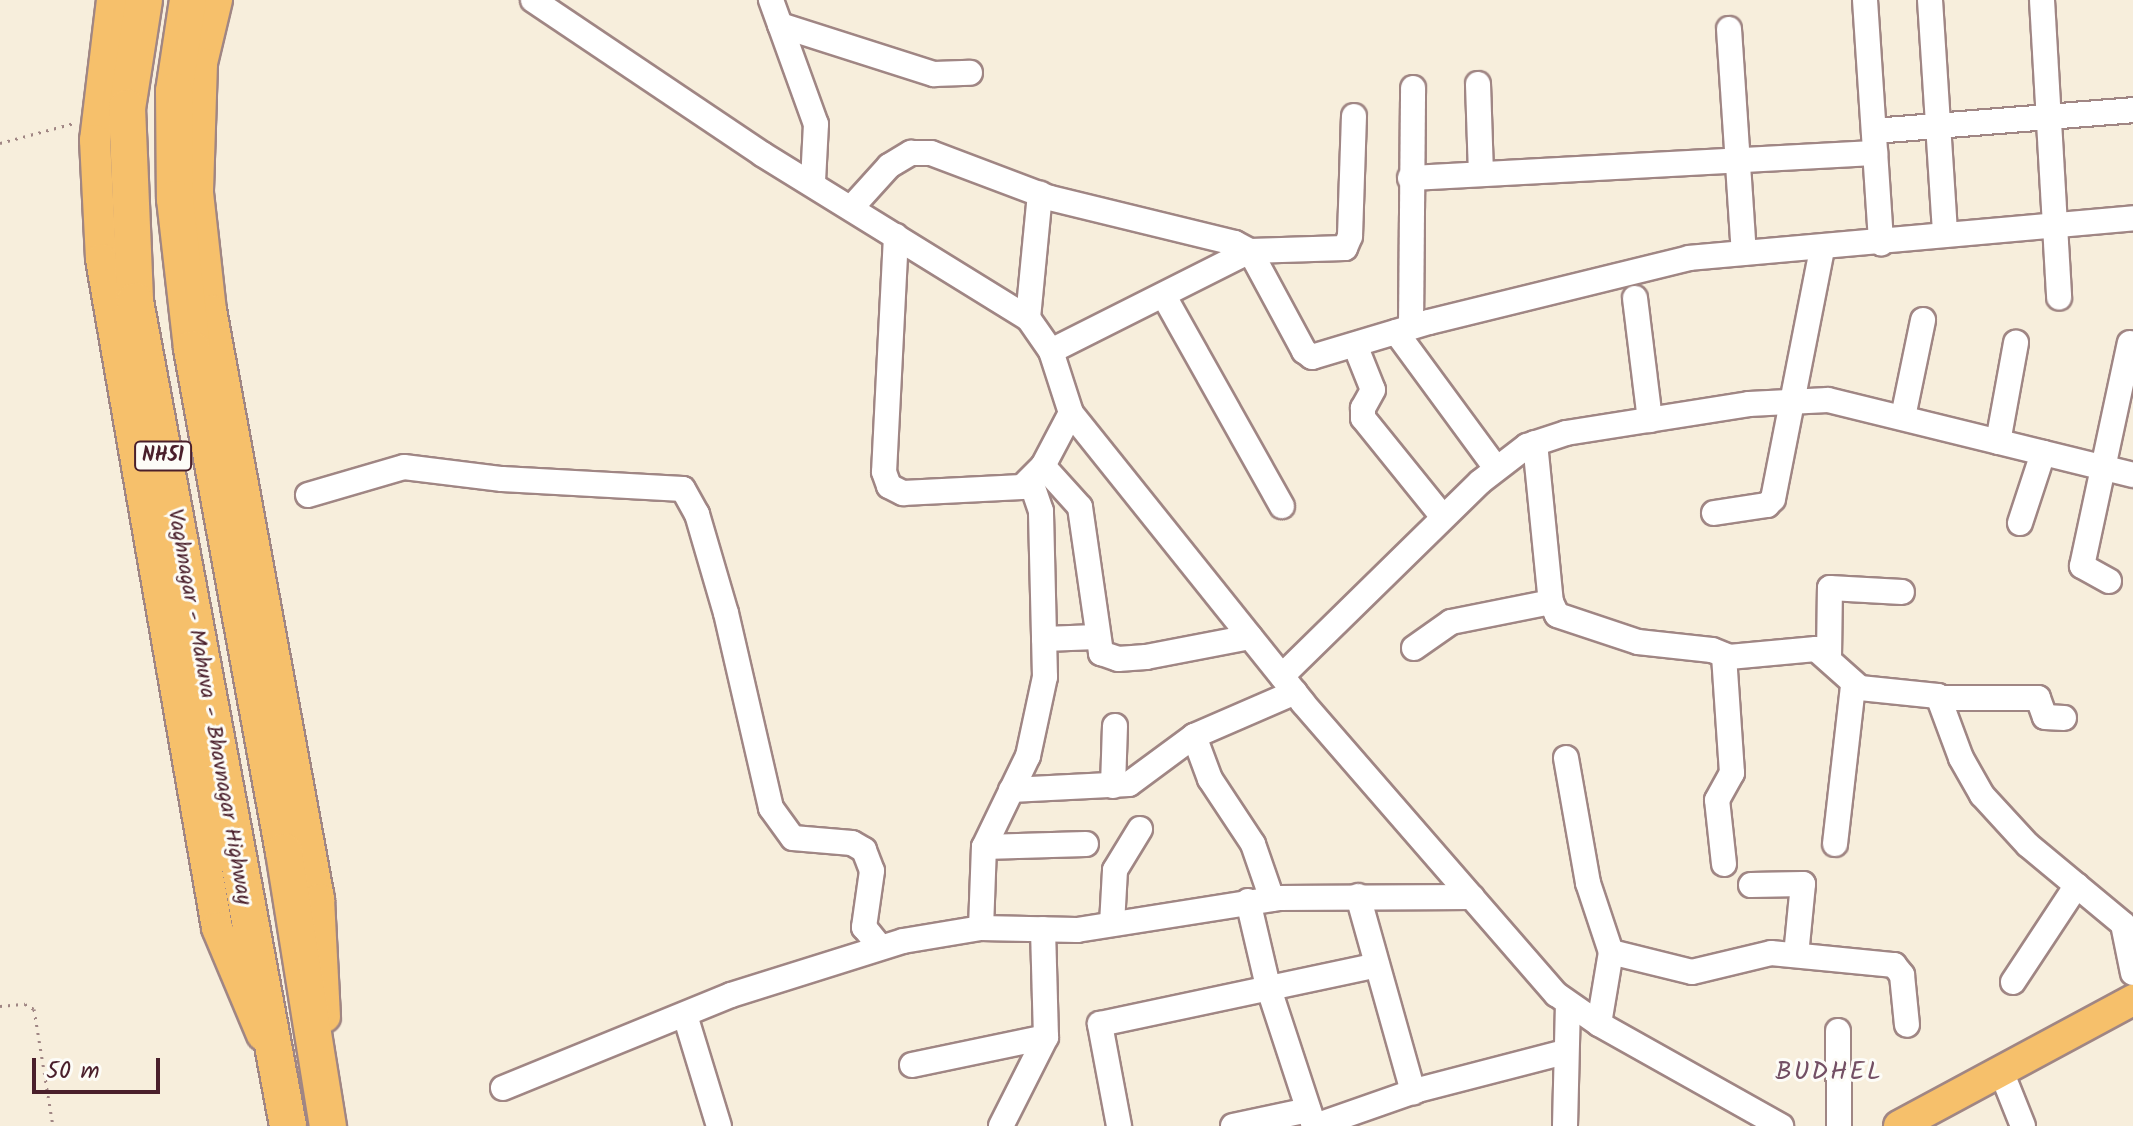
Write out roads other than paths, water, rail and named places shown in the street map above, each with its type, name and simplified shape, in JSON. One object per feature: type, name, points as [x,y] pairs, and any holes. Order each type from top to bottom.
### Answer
[{"type":"highway","name":"Vaghnagar - Mahuva - Bhavnagar Highway","points":[[144,0],[127,108],[135,301],[288,1126]]},
{"type":"highway","name":"NH51","points":[[188,0],[174,91],[178,229],[192,349],[293,902],[329,1126]]},
{"type":"main road","points":[[112,0],[97,116],[101,259],[217,928],[278,1074]]},
{"type":"main road","points":[[217,0],[202,63],[198,193],[211,310],[319,899],[329,1126]]},
{"type":"main road","points":[[1899,1126],[2133,1000]]},
{"type":"street","points":[[533,0],[762,154],[813,181],[1028,318],[1051,351],[1071,413],[1288,684],[1568,1005],[1781,1126]]},
{"type":"street","points":[[771,0],[816,124],[813,181]]},
{"type":"street","points":[[1865,0],[1881,243]]},
{"type":"street","points":[[1930,0],[1945,235]]},
{"type":"street","points":[[2042,0],[2058,224],[2059,298]]},
{"type":"street","points":[[780,25],[934,74],[970,73]]},
{"type":"street","points":[[1729,29],[1741,160],[1744,252]]},
{"type":"street","points":[[1478,84],[1481,174]]},
{"type":"street","points":[[1413,88],[1404,335],[1419,366],[1496,468]]},
{"type":"street","points":[[1410,178],[1741,160],[1874,142],[1938,126],[2133,110]]},
{"type":"street","points":[[852,207],[889,166],[918,152],[1040,194],[1250,251],[1340,249],[1348,244],[1354,116]]},
{"type":"street","points":[[1028,318],[1040,194]]},
{"type":"street","points":[[1250,251],[1307,356],[1404,335],[1654,265],[1744,252],[1818,267],[1881,243],[2133,218]]},
{"type":"street","points":[[896,236],[884,472],[889,486],[903,493],[990,490],[1037,474]]},
{"type":"street","points":[[1051,351],[1250,251]]},
{"type":"street","points":[[1714,513],[1771,503],[1795,401],[1818,267]]},
{"type":"street","points":[[1164,296],[1282,506]]},
{"type":"street","points":[[1635,298],[1650,420]]},
{"type":"street","points":[[1903,417],[1923,320]]},
{"type":"street","points":[[1998,442],[2016,343]]},
{"type":"street","points":[[2109,581],[2082,566],[2106,469],[2130,343]]},
{"type":"street","points":[[1355,345],[1373,390],[1363,418],[1443,517]]},
{"type":"street","points":[[1011,790],[1113,786],[1141,779],[1194,736],[1288,684],[1443,517],[1496,468],[1535,443],[1650,420],[1795,401],[1828,400],[2133,475]]},
{"type":"street","points":[[981,928],[984,847],[1040,719],[1044,639],[1041,511],[1037,474],[1071,413]]},
{"type":"street","points":[[1535,443],[1551,602],[1564,619],[1638,642],[1724,655],[1808,648],[1829,657],[1853,685],[1941,698],[2038,698],[2045,717],[2064,718]]},
{"type":"street","points":[[2020,523],[2043,453]]},
{"type":"street","points":[[308,495],[404,467],[502,479],[683,489],[697,514],[726,613],[771,808],[793,838],[852,843],[864,850],[872,871],[864,927],[880,947]]},
{"type":"street","points":[[1037,474],[1080,507],[1101,653],[1118,659],[1250,637]]},
{"type":"street","points":[[1829,657],[1830,588],[1902,592]]},
{"type":"street","points":[[1414,648],[1451,622],[1551,602]]},
{"type":"street","points":[[1044,639],[1097,637]]},
{"type":"street","points":[[1724,655],[1732,773],[1717,800],[1724,864]]},
{"type":"street","points":[[1835,844],[1853,685]]},
{"type":"street","points":[[1941,698],[1961,758],[1982,795],[2028,845],[2123,924],[2133,973]]},
{"type":"street","points":[[1113,786],[1115,726]]},
{"type":"street","points":[[1194,736],[1210,779],[1253,844],[1268,986],[1313,1121]]},
{"type":"street","points":[[1566,758],[1588,883],[1611,952],[1599,1024]]},
{"type":"street","points":[[1112,924],[1115,870],[1140,829]]},
{"type":"street","points":[[984,847],[1086,844]]},
{"type":"street","points":[[1751,885],[1803,884],[1796,955]]},
{"type":"street","points":[[2013,982],[2077,885]]},
{"type":"street","points":[[503,1088],[685,1015],[880,947],[981,928],[1043,929],[1112,924],[1260,900],[1358,896],[1472,897]]},
{"type":"street","points":[[1358,896],[1413,1092]]},
{"type":"street","points":[[1001,1126],[1046,1037],[1043,929]]},
{"type":"street","points":[[1611,952],[1692,972],[1771,953],[1894,965],[1902,975],[1907,1025]]},
{"type":"street","points":[[1119,1126],[1100,1024],[1377,965]]},
{"type":"street","points":[[1565,1126],[1568,1005]]},
{"type":"street","points":[[685,1015],[719,1126]]},
{"type":"street","points":[[1838,1031],[1839,1126]]},
{"type":"street","points":[[912,1065],[1046,1037]]},
{"type":"street","points":[[1233,1126],[1313,1121],[1565,1052]]},
{"type":"street","points":[[2001,1071],[2023,1126]]},
{"type":"district","name":"BUDHEL","points":[[1829,1073]]}]
